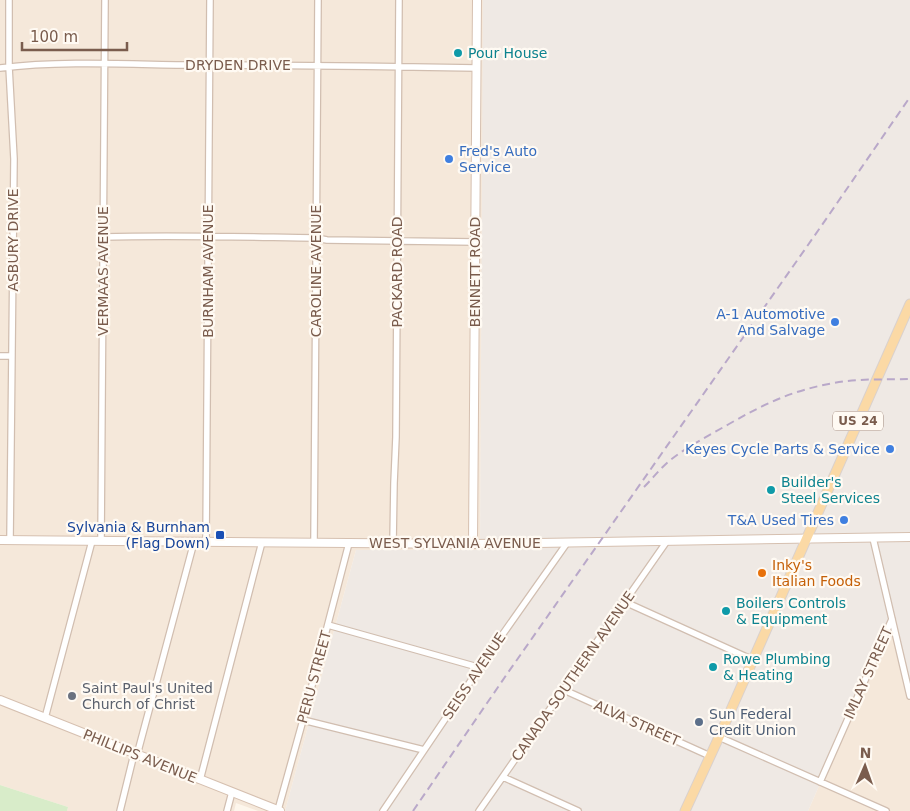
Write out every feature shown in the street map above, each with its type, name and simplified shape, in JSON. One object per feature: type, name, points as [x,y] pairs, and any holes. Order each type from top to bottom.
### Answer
[{"type":"main road","name":"BENNETT ROAD","points":[[474,544],[477,0]]},
{"type":"main road","name":"US 24","points":[[685,811],[910,304]]},
{"type":"main road","name":"WEST SYLVANIA AVENUE","points":[[0,540],[474,544],[910,537]]},
{"type":"main road","name":"PHILLIPS AVENUE","points":[[0,700],[279,811]]},
{"type":"street","name":"ASBURY DRIVE","points":[[9,0],[9,67],[14,160],[10,540]]},
{"type":"street","name":"VERMAAS AVENUE","points":[[101,541],[105,0]]},
{"type":"street","name":"BURNHAM AVENUE","points":[[206,542],[210,0]]},
{"type":"street","name":"CAROLINE AVENUE","points":[[314,543],[318,0]]},
{"type":"street","name":"PACKARD ROAD","points":[[393,543],[396,437],[399,0]]},
{"type":"street","name":"DRYDEN DRIVE","points":[[0,68],[36,65],[105,64],[477,68]]},
{"type":"street","points":[[104,237],[208,236],[475,242]]},
{"type":"street","points":[[0,356],[12,356]]},
{"type":"street","points":[[873,538],[910,696]]},
{"type":"street","points":[[45,718],[92,541]]},
{"type":"street","name":"CANADA SOUTHERN AVENUE","points":[[479,811],[668,541]]},
{"type":"street","points":[[120,811],[194,542]]},
{"type":"street","points":[[200,780],[262,542]]},
{"type":"street","name":"PERU STREET","points":[[279,811],[349,543]]},
{"type":"street","name":"SEISS AVENUE","points":[[383,811],[567,543]]},
{"type":"street","points":[[625,602],[753,660]]},
{"type":"street","name":"IMLAY STREET","points":[[820,782],[892,619]]},
{"type":"street","points":[[328,625],[481,668]]},
{"type":"street","name":"ALVA STREET","points":[[564,690],[710,756]]},
{"type":"street","points":[[303,720],[424,750]]},
{"type":"street","points":[[719,737],[886,811]]},
{"type":"street","points":[[503,777],[578,811]]},
{"type":"street","points":[[227,811],[232,792]]},
{"type":"shaded area","points":[[0,0],[484,0],[480,550],[356,550],[285,811],[258,811],[236,803],[234,811],[67,811],[68,807],[0,785]]},
{"type":"shaded area","points":[[483,0],[910,0],[910,689],[892,620],[808,811],[285,811],[356,550],[480,550]]},
{"type":"shaded area","points":[[892,619],[910,689],[910,811],[808,811]]},
{"type":"green space","points":[[0,785],[68,807],[67,811],[0,811]]},
{"type":"railway","points":[[413,811],[910,97]]},
{"type":"railway","points":[[644,487],[665,465],[682,451],[742,417],[779,399],[819,386],[843,381],[910,379]]},
{"type":"place","name":"Pour House","points":[[458,53]]},
{"type":"place","name":"Fred's Auto Service","points":[[449,159]]},
{"type":"place","name":"A-1 Automotive And Salvage","points":[[835,322]]},
{"type":"place","name":"Keyes Cycle Parts & Service","points":[[890,449]]},
{"type":"place","name":"Builder's Steel Services","points":[[771,490]]},
{"type":"place","name":"T&A Used Tires","points":[[844,520]]},
{"type":"place","name":"Sylvania & Burnham (Flag Down)","points":[[220,535]]},
{"type":"place","name":"Inky's Italian Foods","points":[[762,573]]},
{"type":"place","name":"Boilers Controls & Equipment","points":[[726,611]]},
{"type":"place","name":"Rowe Plumbing & Heating","points":[[713,667]]},
{"type":"place","name":"Saint Paul's United Church of Christ","points":[[72,696]]},
{"type":"place","name":"Sun Federal Credit Union","points":[[699,722]]}]
